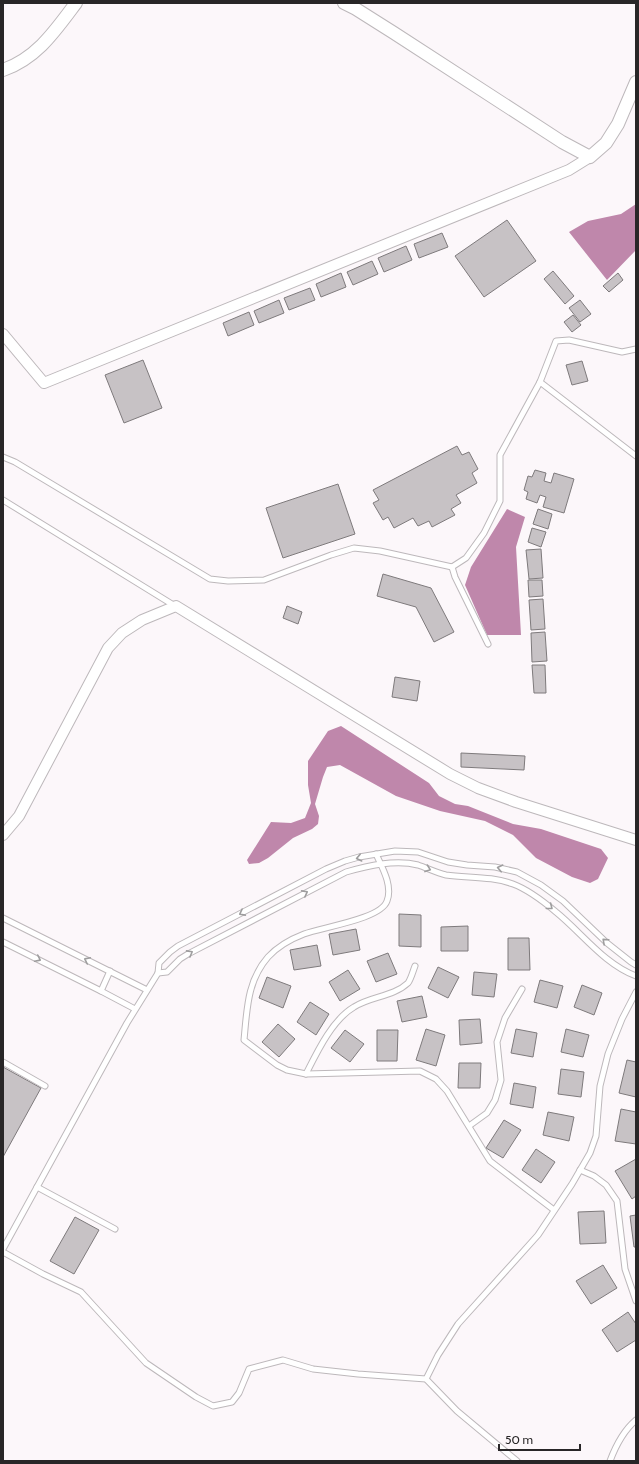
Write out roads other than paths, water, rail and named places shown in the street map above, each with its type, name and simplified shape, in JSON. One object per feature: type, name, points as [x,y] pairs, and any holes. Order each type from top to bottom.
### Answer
[{"type":"street","points":[[3,70],[22,61],[38,50],[55,31],[76,3]]},
{"type":"street","points":[[344,3],[357,6],[562,142],[590,157]]},
{"type":"street","points":[[3,334],[44,383],[569,170],[590,157],[606,143],[618,124],[636,82]]},
{"type":"street","points":[[3,835],[19,816],[108,648],[122,633],[142,620],[176,606],[450,774],[478,788],[516,802],[636,840]]},
{"type":"lane","points":[[3,457],[15,462],[210,579],[228,581],[264,580],[354,548],[452,567],[466,558],[484,533],[500,501],[500,455],[540,382],[556,340],[569,340],[622,352],[636,349]]},
{"type":"lane","points":[[540,382],[636,456]]},
{"type":"lane","points":[[3,500],[176,606]]},
{"type":"lane","points":[[452,567],[455,577],[488,644]]},
{"type":"lane","points":[[518,1461],[457,1411],[426,1379],[313,1369],[283,1360],[249,1369],[239,1393],[232,1402],[213,1406],[196,1397],[146,1363],[82,1292],[43,1274],[3,1251],[135,1009],[158,973],[159,964],[178,946],[326,869],[345,861],[395,851],[418,852],[448,862],[467,866],[495,867],[517,872],[541,885],[563,902],[607,943],[636,965]]},
{"type":"lane","points":[[376,854],[384,873],[388,888],[387,900],[382,909],[368,916],[305,933],[284,942],[268,957],[256,976],[249,992],[244,1040],[277,1065],[288,1070],[306,1074],[420,1071],[436,1079],[447,1091],[490,1161],[554,1210]]},
{"type":"lane","points":[[158,973],[167,972],[180,959],[188,954],[334,877],[351,871],[396,863],[417,865],[444,874],[465,878],[492,879],[512,884],[535,895],[557,912],[600,952],[625,972],[636,976]]},
{"type":"lane","points":[[3,918],[147,990]]},
{"type":"lane","points":[[3,942],[135,1009]]},
{"type":"lane","points":[[306,1074],[321,1044],[340,1019],[353,1007],[371,998],[394,992],[409,982],[415,966]]},
{"type":"lane","points":[[101,991],[110,971]]},
{"type":"lane","points":[[469,1126],[486,1113],[496,1100],[501,1080],[497,1042],[505,1018],[522,989]]},
{"type":"lane","points":[[426,1379],[438,1355],[458,1324],[538,1234],[590,1153],[596,1136],[600,1086],[608,1054],[622,1019],[636,992]]},
{"type":"lane","points":[[3,1062],[45,1086]]},
{"type":"lane","points":[[580,1170],[594,1176],[606,1185],[617,1200],[625,1269],[636,1302]]},
{"type":"lane","points":[[37,1187],[115,1229]]},
{"type":"lane","points":[[610,1461],[616,1445],[628,1427],[636,1420]]}]
